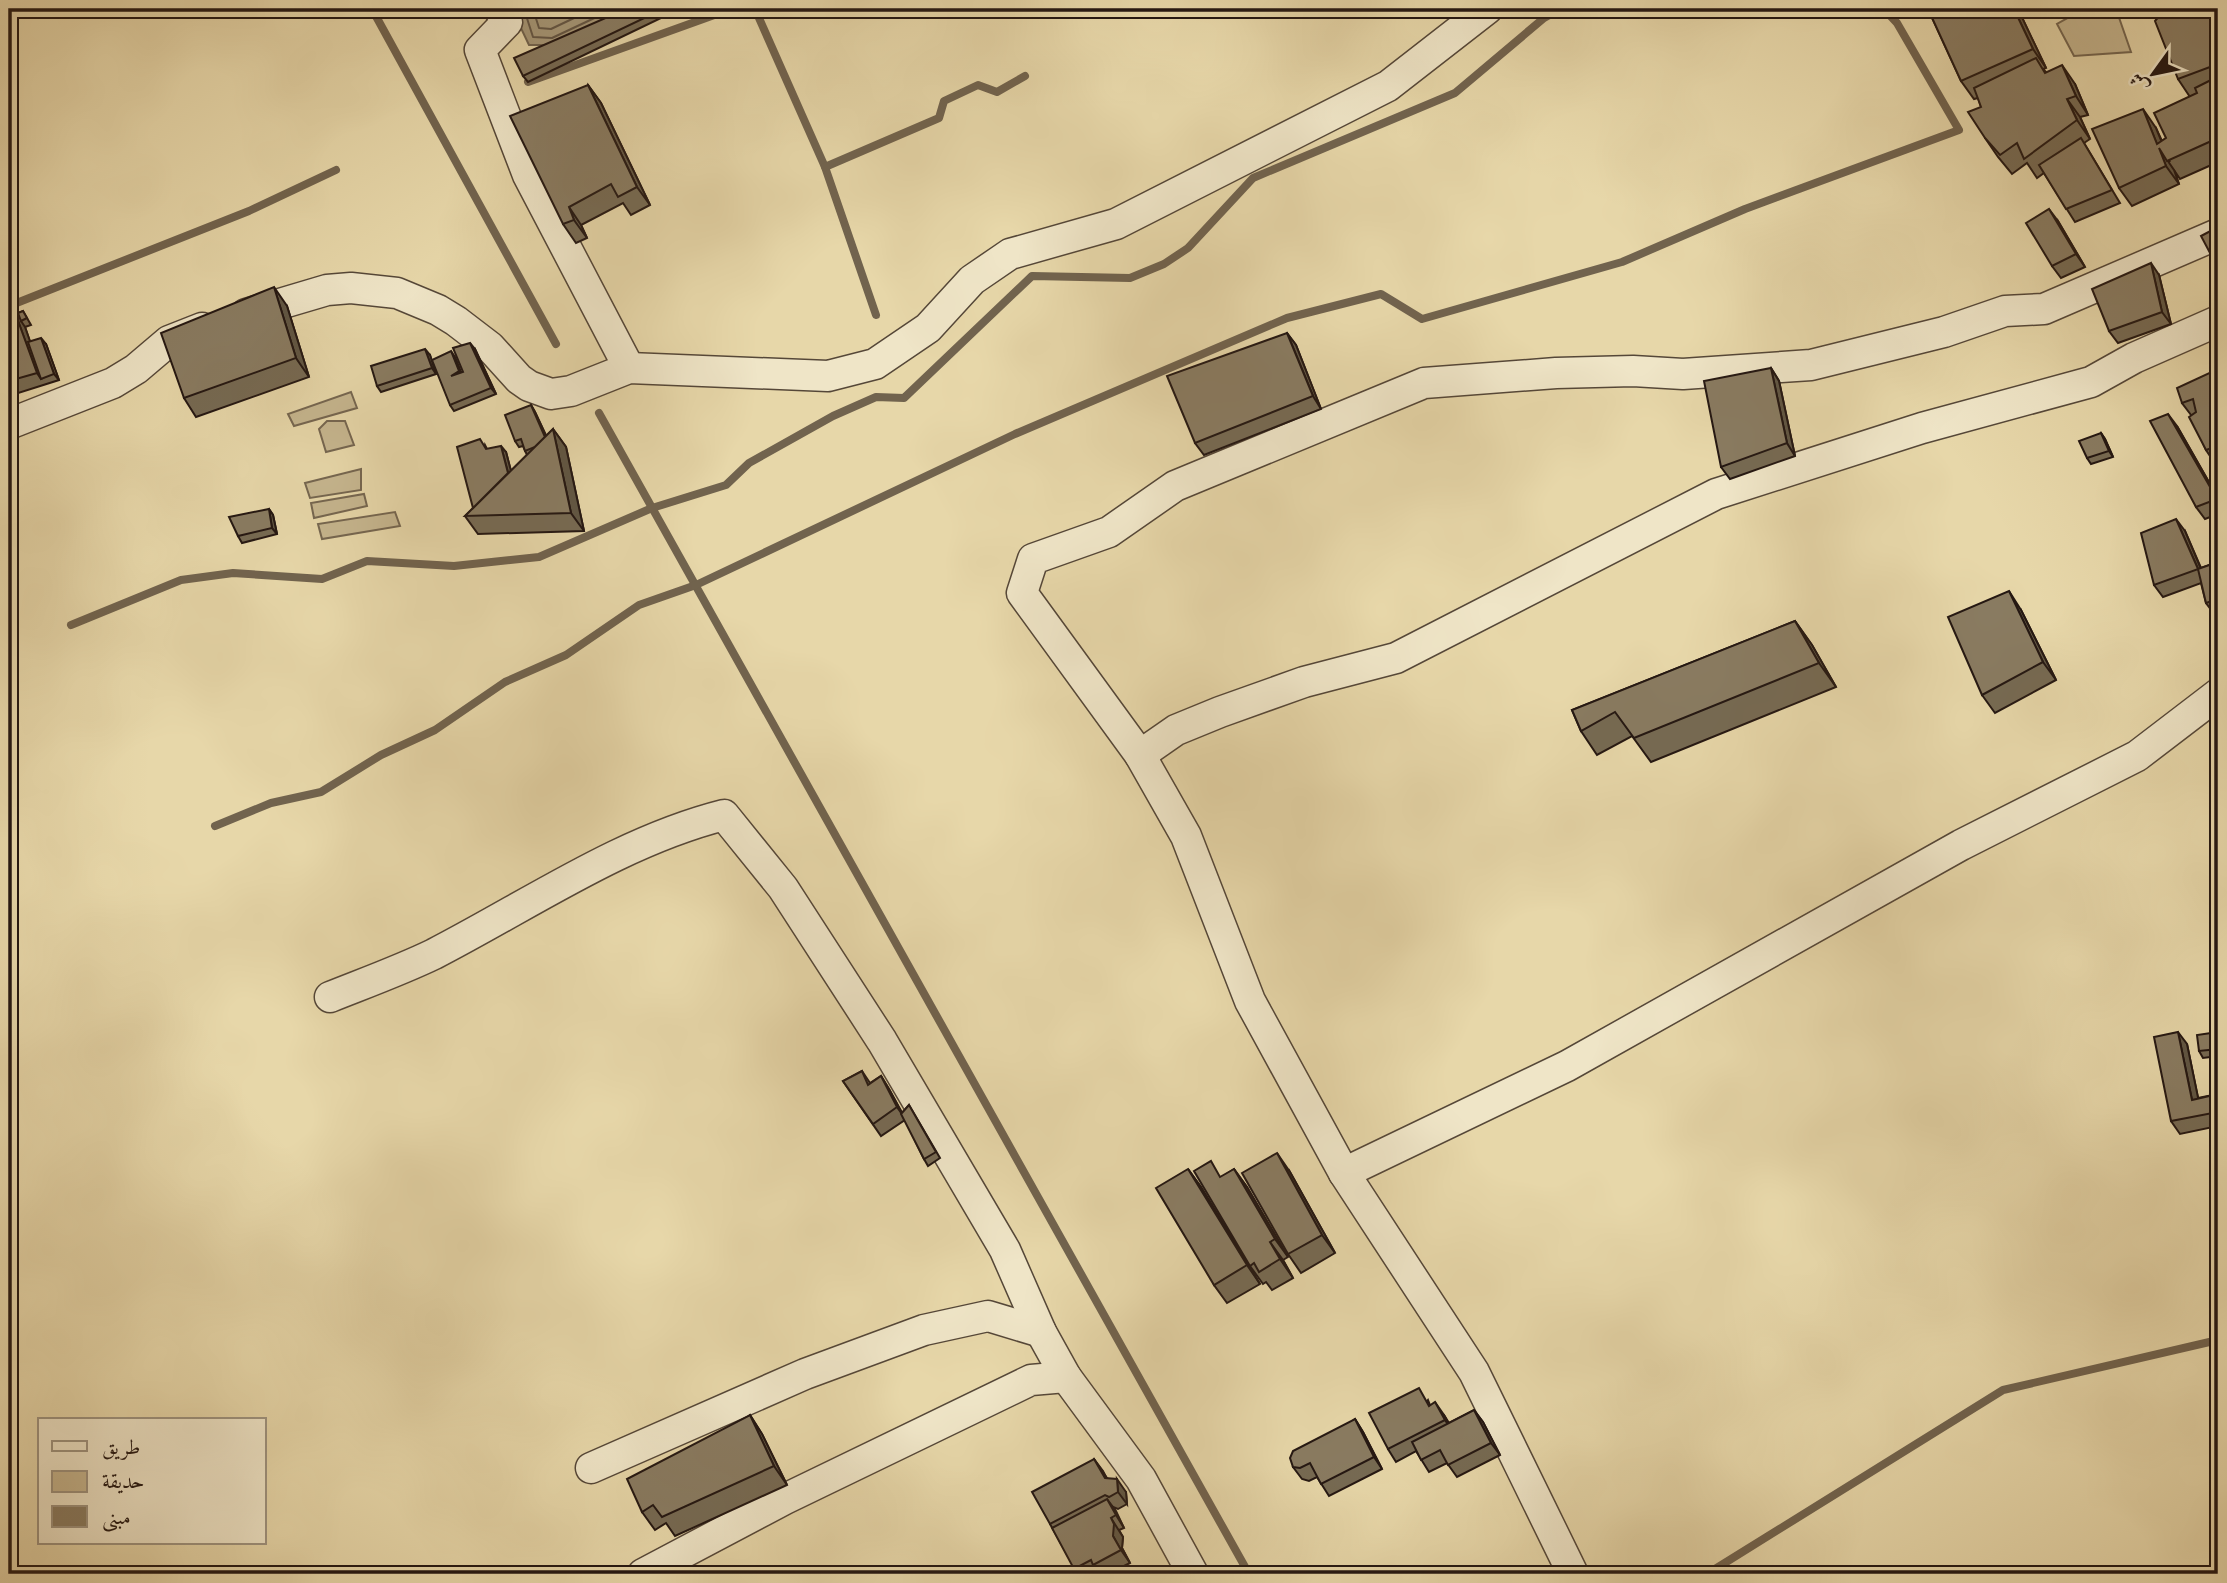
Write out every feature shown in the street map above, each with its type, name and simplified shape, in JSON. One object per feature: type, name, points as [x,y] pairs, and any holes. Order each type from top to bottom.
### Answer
[{"type":"street","points":[[499,9],[507,22],[480,50],[528,175],[629,368]]},
{"type":"street","points":[[9,424],[113,383],[178,336],[327,290],[375,289],[397,293],[438,310],[473,334],[519,379],[539,391],[551,394],[570,391],[629,368],[828,376],[875,364],[928,328],[972,280],[1010,254],[1116,224],[1388,86],[1487,9]]},
{"type":"street","points":[[1573,1574],[1474,1372],[1344,1173],[1250,1001],[1186,836],[1140,755],[1023,593],[1033,559],[1109,532],[1175,486],[1424,383],[1556,373],[1633,371],[1683,374],[1811,365],[1944,332],[2005,311],[2044,309],[2218,234]]},
{"type":"street","points":[[1140,755],[1177,730],[1220,712],[1304,682],[1396,658],[1716,494],[1922,428],[2091,382],[2134,358],[2218,321]]},
{"type":"street","points":[[1344,1173],[1567,1066],[1961,845],[2137,756],[2218,694]]},
{"type":"street","points":[[330,998],[432,955],[615,856],[681,825],[724,815],[783,888],[882,1041],[1005,1250],[1041,1332],[1066,1377],[1141,1479],[1193,1574]]},
{"type":"street","points":[[591,1468],[805,1374],[924,1330],[988,1316],[1041,1332]]},
{"type":"street","points":[[643,1574],[785,1499],[1031,1380],[1066,1377]]},
{"type":"green space","points":[[2084,9],[2116,9],[2131,52],[2074,56],[2057,24]]},
{"type":"green space","points":[[351,392],[357,408],[294,426],[288,414]]},
{"type":"green space","points":[[327,421],[345,421],[354,445],[326,452],[319,429]]},
{"type":"green space","points":[[361,469],[361,490],[310,498],[305,483]]},
{"type":"green space","points":[[364,494],[367,506],[314,518],[311,503]]},
{"type":"green space","points":[[395,512],[400,526],[322,539],[318,524]]},
{"type":"water","points":[[517,9],[612,9],[613,17],[553,45],[529,45],[519,24]]},
{"type":"building","points":[[626,9],[656,9],[657,12],[523,76],[514,58]]},
{"type":"building","points":[[1928,9],[2014,9],[2033,49],[1961,81]]},
{"type":"building","points":[[2165,9],[2218,9],[2218,64],[2178,79],[2155,21]]},
{"type":"building","points":[[2036,58],[2045,73],[2062,65],[2076,96],[2067,99],[2077,120],[2024,159],[2017,143],[2000,155],[1968,112],[1981,107],[1974,88]]},
{"type":"building","points":[[2211,80],[2218,98],[2218,138],[2167,161],[2159,148],[2166,166],[2119,188],[2092,129],[2143,109],[2157,144],[2166,138],[2154,113],[2197,93],[2195,88]]},
{"type":"building","points":[[588,85],[637,187],[618,197],[611,184],[569,207],[574,220],[563,224],[510,116]]},
{"type":"building","points":[[2081,138],[2112,190],[2066,209],[2039,165]]},
{"type":"building","points":[[2049,209],[2076,254],[2052,266],[2026,223]]},
{"type":"building","points":[[2218,227],[2218,268],[2201,236]]},
{"type":"building","points":[[2151,263],[2162,312],[2109,331],[2092,289]]},
{"type":"building","points":[[274,287],[296,358],[184,398],[161,333]]},
{"type":"building","points":[[13,307],[37,373],[9,381],[9,309]]},
{"type":"building","points":[[23,311],[27,318],[21,321],[18,313]]},
{"type":"building","points":[[1287,333],[1313,396],[1195,443],[1167,376]]},
{"type":"building","points":[[41,338],[54,374],[41,379],[28,342]]},
{"type":"building","points":[[470,343],[491,388],[450,405],[432,360],[451,351],[459,371],[451,376],[463,372],[453,348]]},
{"type":"building","points":[[425,349],[432,368],[377,386],[371,366]]},
{"type":"building","points":[[1771,368],[1787,443],[1721,467],[1704,381]]},
{"type":"building","points":[[2218,369],[2218,446],[2206,450],[2189,417],[2196,412],[2193,399],[2182,403],[2177,388]]},
{"type":"building","points":[[531,405],[545,437],[535,447],[525,451],[521,439],[515,441],[505,415]]},
{"type":"building","points":[[2168,414],[2217,499],[2196,507],[2150,421]]},
{"type":"building","points":[[553,429],[571,513],[465,516]]},
{"type":"building","points":[[2101,433],[2109,451],[2087,458],[2079,441]]},
{"type":"building","points":[[480,439],[486,449],[501,446],[508,473],[473,508],[457,447]]},
{"type":"building","points":[[269,509],[272,528],[238,536],[229,517]]},
{"type":"building","points":[[2176,519],[2198,569],[2154,585],[2141,533]]},
{"type":"building","points":[[2218,562],[2218,599],[2206,603],[2198,569]]},
{"type":"building","points":[[2009,591],[2043,662],[1982,695],[1948,617]]},
{"type":"building","points":[[1795,621],[1819,663],[1634,738],[1615,712],[1581,731],[1572,710]]},
{"type":"building","points":[[2178,1032],[2192,1100],[2218,1094],[2218,1112],[2171,1121],[2154,1037]]},
{"type":"building","points":[[2218,1032],[2218,1049],[2199,1051],[2197,1035]]},
{"type":"building","points":[[862,1071],[868,1085],[881,1076],[897,1107],[873,1124],[843,1081]]},
{"type":"building","points":[[909,1105],[936,1152],[924,1159],[901,1114]]},
{"type":"building","points":[[1277,1153],[1322,1235],[1288,1254],[1242,1173]]},
{"type":"building","points":[[1211,1161],[1220,1177],[1234,1169],[1275,1239],[1270,1242],[1280,1259],[1259,1272],[1254,1263],[1250,1266],[1194,1171]]},
{"type":"building","points":[[1188,1169],[1247,1265],[1214,1285],[1156,1188]]},
{"type":"building","points":[[1419,1388],[1429,1406],[1435,1402],[1445,1420],[1388,1449],[1369,1413]]},
{"type":"building","points":[[1474,1410],[1491,1443],[1448,1465],[1440,1450],[1421,1460],[1412,1442]]},
{"type":"building","points":[[750,1415],[774,1466],[662,1517],[653,1505],[642,1512],[627,1479]]},
{"type":"building","points":[[1355,1419],[1374,1457],[1321,1484],[1310,1463],[1300,1468],[1293,1467],[1290,1458],[1293,1451]]},
{"type":"building","points":[[1094,1459],[1105,1478],[1117,1479],[1118,1492],[1109,1497],[1105,1495],[1050,1524],[1032,1492]]},
{"type":"building","points":[[1107,1499],[1116,1515],[1111,1518],[1114,1524],[1113,1536],[1121,1550],[1093,1565],[1091,1560],[1074,1569],[1052,1528]]},
{"type":"waterway","points":[[372,9],[556,344]]},
{"type":"waterway","points":[[528,82],[731,9]]},
{"type":"waterway","points":[[755,9],[825,167],[876,315]]},
{"type":"waterway","points":[[71,625],[181,580],[233,573],[322,579],[367,561],[454,566],[539,557],[652,508],[726,485],[749,463],[833,416],[876,397],[904,398],[1032,276],[1130,278],[1164,264],[1188,248],[1253,178],[1455,93],[1544,18],[1560,9]]},
{"type":"waterway","points":[[215,826],[271,803],[321,792],[381,755],[435,730],[505,682],[566,655],[639,605],[696,585],[1015,434],[1287,318],[1381,294],[1422,319],[1622,262],[1745,209],[1959,130],[1897,23],[1884,9]]},
{"type":"waterway","points":[[825,167],[939,118],[944,101],[978,85],[997,92],[1025,76]]},
{"type":"waterway","points":[[9,306],[249,211],[336,170]]},
{"type":"waterway","points":[[599,413],[1249,1574]]},
{"type":"waterway","points":[[1707,1574],[2003,1390],[2218,1340]]}]
